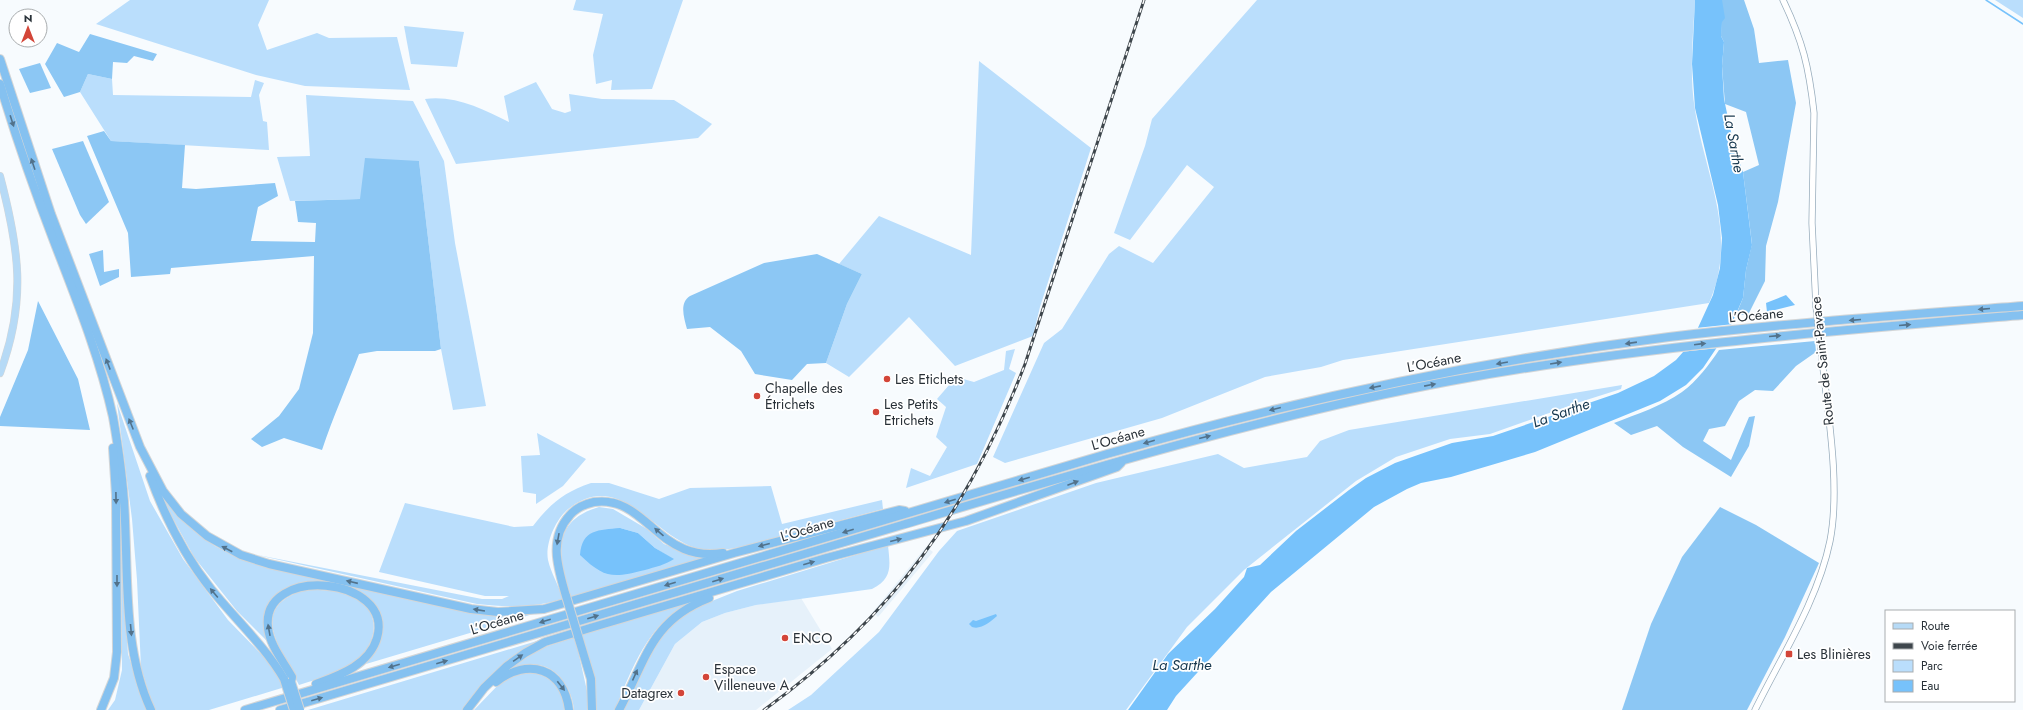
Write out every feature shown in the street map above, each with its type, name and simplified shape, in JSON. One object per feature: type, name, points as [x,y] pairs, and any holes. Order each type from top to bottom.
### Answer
[{"type":"highway","points":[[0,59],[50,214],[140,447],[154,476],[175,508],[199,531],[229,550],[269,564],[471,609],[498,612],[544,609],[734,553],[899,510],[912,512]]},
{"type":"highway","points":[[0,84],[25,163],[89,332],[106,390],[117,441],[122,483],[133,650],[138,677],[151,710]]},
{"type":"highway","name":"L’Océane","points":[[245,710],[1161,439],[1313,400],[1527,358],[1670,337],[1742,329],[2023,306]]},
{"type":"highway","name":"L’Océane","points":[[280,710],[1126,458],[1311,411],[1449,382],[1538,366],[1663,349],[1737,340],[2023,315]]},
{"type":"highway","points":[[101,710],[114,678],[117,652],[115,470],[106,390]]},
{"type":"highway","points":[[140,447],[140,452],[159,500],[178,542],[200,575],[289,679],[294,710]]},
{"type":"highway","points":[[469,707],[484,688],[507,666],[525,653],[545,642],[772,574],[966,522],[1117,466],[1126,458]]},
{"type":"highway","points":[[592,710],[591,679],[557,562],[557,539],[565,520],[573,512],[591,503],[601,501],[613,502],[642,517],[672,542],[683,549],[706,554],[734,553]]},
{"type":"highway","points":[[619,710],[646,653],[663,628],[674,617],[699,602],[765,578],[772,574]]},
{"type":"highway","points":[[277,700],[300,688],[342,673],[356,666],[367,656],[376,640],[378,631],[377,619],[369,604],[352,592],[324,586],[300,588],[279,598],[271,609],[268,629],[289,679],[300,710]]},
{"type":"highway","points":[[469,707],[475,704],[504,676],[527,668],[539,669],[549,673],[565,690],[569,710]]},
{"type":"main road","points":[[0,176],[13,230],[18,279],[15,322],[9,348],[0,373]]},
{"type":"street","name":"Route de Saint-Pavace","points":[[1755,710],[1804,614],[1821,573],[1830,540],[1833,515],[1832,470],[1813,268],[1814,113],[1805,54],[1783,0]]},
{"type":"shaded area","points":[[1722,0],[1744,0],[1754,29],[1759,63],[1788,60],[1796,103],[1778,202],[1766,246],[1765,281],[1748,315],[1736,315],[1743,298],[1746,270],[1752,244],[1743,172],[1759,165],[1746,112],[1725,104],[1722,66],[1724,42],[1721,36]]},
{"type":"shaded area","points":[[90,34],[157,54],[153,61],[134,56],[127,63],[113,62],[112,79],[88,74],[80,92],[64,97],[45,64],[57,43],[79,52]]},
{"type":"shaded area","points":[[40,63],[51,88],[30,93],[19,69]]},
{"type":"shaded area","points":[[104,131],[111,141],[185,145],[182,188],[196,189],[275,183],[278,196],[258,207],[251,241],[315,242],[316,223],[298,222],[295,201],[360,199],[365,158],[419,161],[441,349],[435,351],[377,351],[359,354],[322,450],[284,438],[262,447],[251,439],[279,416],[299,389],[313,333],[314,256],[171,268],[170,274],[131,277],[128,233],[87,136]]},
{"type":"shaded area","points":[[83,141],[109,202],[86,224],[80,215],[52,149]]},
{"type":"shaded area","points":[[103,250],[104,272],[119,269],[119,277],[100,286],[89,254]]},
{"type":"shaded area","points":[[817,254],[862,274],[847,304],[826,363],[807,364],[792,380],[755,374],[741,351],[710,327],[687,329],[683,307],[684,303],[690,296],[764,263]]},
{"type":"shaded area","points":[[38,301],[78,379],[90,430],[0,426],[0,417],[28,350]]},
{"type":"shaded area","points":[[1815,341],[1816,352],[1796,366],[1773,391],[1755,390],[1739,401],[1725,426],[1709,429],[1703,441],[1731,460],[1749,417],[1755,416],[1749,446],[1731,477],[1683,447],[1657,426],[1631,435],[1614,423],[1658,406],[1682,392],[1693,383],[1719,350]]},
{"type":"shaded area","points":[[1720,507],[1756,525],[1819,563],[1785,637],[1747,710],[1622,710],[1651,624],[1682,557]]},
{"type":"shaded area","points":[[926,547],[933,552],[878,617],[873,612]]},
{"type":"shaded area","points":[[801,598],[832,649],[756,710],[639,710],[675,644],[702,622],[725,613],[756,605]]},
{"type":"green space","points":[[130,0],[269,0],[258,25],[267,50],[317,33],[329,38],[397,37],[410,90],[305,86],[256,75],[96,24]]},
{"type":"green space","points":[[576,0],[683,0],[652,89],[611,90],[612,80],[596,84],[593,55],[603,14],[573,10]]},
{"type":"green space","points":[[1257,0],[1695,0],[1692,55],[1693,96],[1700,134],[1717,206],[1720,229],[1721,253],[1717,278],[1709,303],[1343,360],[1321,367],[1265,377],[1162,418],[1005,463],[993,457],[1044,343],[1062,329],[1109,254],[1119,246],[1153,263],[1214,187],[1187,165],[1130,240],[1114,233],[1145,146],[1152,119]]},
{"type":"green space","points":[[1995,0],[2023,0],[2023,18]]},
{"type":"green space","points":[[404,26],[464,32],[457,67],[411,64]]},
{"type":"green space","points":[[979,61],[1091,148],[1040,307],[1033,336],[955,366],[909,317],[849,377],[826,363],[847,304],[862,274],[839,264],[879,216],[971,255]]},
{"type":"green space","points":[[88,74],[112,79],[113,95],[251,97],[255,80],[264,83],[259,95],[263,121],[267,122],[269,150],[111,141],[80,92]]},
{"type":"green space","points":[[536,82],[552,109],[565,113],[571,111],[569,94],[602,99],[674,100],[712,124],[698,138],[456,164],[425,99],[436,98],[458,101],[489,112],[509,122],[504,96]]},
{"type":"green space","points":[[306,95],[413,101],[444,161],[455,243],[486,406],[453,410],[441,349],[419,161],[361,199],[290,201],[277,157],[310,156]]},
{"type":"green space","points":[[1015,349],[1009,369],[1016,373],[977,464],[906,488],[911,468],[930,476],[947,447],[936,437],[946,407],[937,399],[956,377],[974,382],[1004,370],[1006,351]]},
{"type":"green space","points":[[1622,385],[1621,389],[1490,434],[1450,439],[1396,457],[1356,481],[1244,570],[1187,627],[1126,710],[788,710],[811,695],[879,632],[939,551],[957,531],[1096,483],[1218,454],[1244,468],[1307,457],[1320,441],[1349,430]]},
{"type":"green space","points":[[117,403],[150,501],[183,559],[228,620],[262,655],[282,680],[285,687],[209,710],[154,710],[141,668],[137,580],[132,519]]},
{"type":"green space","points":[[537,433],[586,459],[563,486],[536,504],[536,494],[523,492],[521,456],[540,455]]},
{"type":"green space","points":[[591,483],[609,483],[659,499],[690,488],[771,486],[782,524],[882,500],[883,509],[744,546],[709,550],[691,546],[673,537],[624,502],[606,496],[587,498],[567,510],[559,520],[552,533],[548,547],[548,560],[563,599],[531,605],[499,606],[477,604],[253,554],[482,599],[502,599],[509,596],[485,596],[379,572],[405,503],[514,527],[533,526],[545,511],[558,500],[573,490]]},
{"type":"green space","points":[[160,495],[193,530],[215,546],[233,555],[274,568],[494,615],[519,615],[543,611],[366,664],[380,637],[379,615],[367,598],[347,588],[323,583],[299,585],[279,594],[266,610],[264,622],[268,642],[237,611],[194,557]]},
{"type":"green space","points":[[599,507],[613,509],[647,529],[664,544],[703,559],[570,599],[563,570],[561,556],[562,544],[565,532],[572,522],[583,514]],"holes":[[[620,528],[638,533],[655,548],[674,560]]]},
{"type":"green space","points":[[888,545],[889,571],[884,580],[872,589],[756,605],[725,613],[702,622],[675,644],[639,710],[622,710],[656,642],[671,625],[692,609],[737,591]]},
{"type":"green space","points":[[121,547],[128,654],[147,710],[108,710],[115,700],[122,670]]},
{"type":"green space","points":[[304,590],[336,591],[358,599],[366,607],[374,624],[370,643],[364,653],[350,666],[336,673],[299,685],[278,644],[273,631],[272,619],[276,608],[286,598]]},
{"type":"green space","points":[[690,602],[675,611],[652,635],[635,663],[615,710],[594,710],[596,685],[581,635]]},
{"type":"green space","points":[[550,637],[530,646],[465,710],[308,710]]},
{"type":"green space","points":[[575,637],[587,691],[587,710],[574,710],[571,695],[563,681],[552,670],[538,665],[530,665],[505,671],[542,648]]},
{"type":"green space","points":[[535,672],[549,679],[557,686],[560,690],[567,710],[474,710],[501,682],[517,673]]},
{"type":"water","name":"La Sarthe","points":[[1695,0],[1722,0],[1725,18],[1722,22],[1721,36],[1724,42],[1722,66],[1724,99],[1734,146],[1743,172],[1752,245],[1746,270],[1743,298],[1730,328],[1703,368],[1686,385],[1660,401],[1535,452],[1451,477],[1421,483],[1374,507],[1271,592],[1176,696],[1167,710],[1128,710],[1168,654],[1215,609],[1244,577],[1247,568],[1260,565],[1296,531],[1366,478],[1395,463],[1452,443],[1493,436],[1618,393],[1654,376],[1676,360],[1691,343],[1713,295],[1720,268],[1722,238],[1718,205],[1695,108],[1692,64]]},
{"type":"water","points":[[1786,295],[1795,305],[1767,312],[1766,303]]},
{"type":"water","points":[[620,528],[638,533],[655,548],[674,559],[645,570],[617,575],[596,569],[580,555],[581,546],[584,540],[593,532],[605,529]]},
{"type":"water","points":[[996,614],[997,616],[982,626],[975,628],[969,624],[973,620],[976,621]]},
{"type":"pier","points":[[1734,324],[1719,348],[1680,352],[1689,342],[1696,328]]},
{"type":"waterway","points":[[1986,0],[2023,24]]},
{"type":"railway","points":[[764,710],[809,675],[850,638],[888,599],[921,558],[951,514],[978,467],[1003,417],[1025,364],[1144,0]]},
{"type":"place","name":"Les Etichets","points":[[887,379]]},
{"type":"place","name":"Chapelle des Étrichets","points":[[757,396]]},
{"type":"place","name":"Les Petits Etrichets","points":[[876,412]]},
{"type":"place","name":"ENCO","points":[[785,638]]},
{"type":"place","name":"Les Blinières","points":[[1789,654]]},
{"type":"place","name":"Espace Villeneuve A","points":[[706,677]]},
{"type":"place","name":"Datagrex","points":[[681,693]]}]
